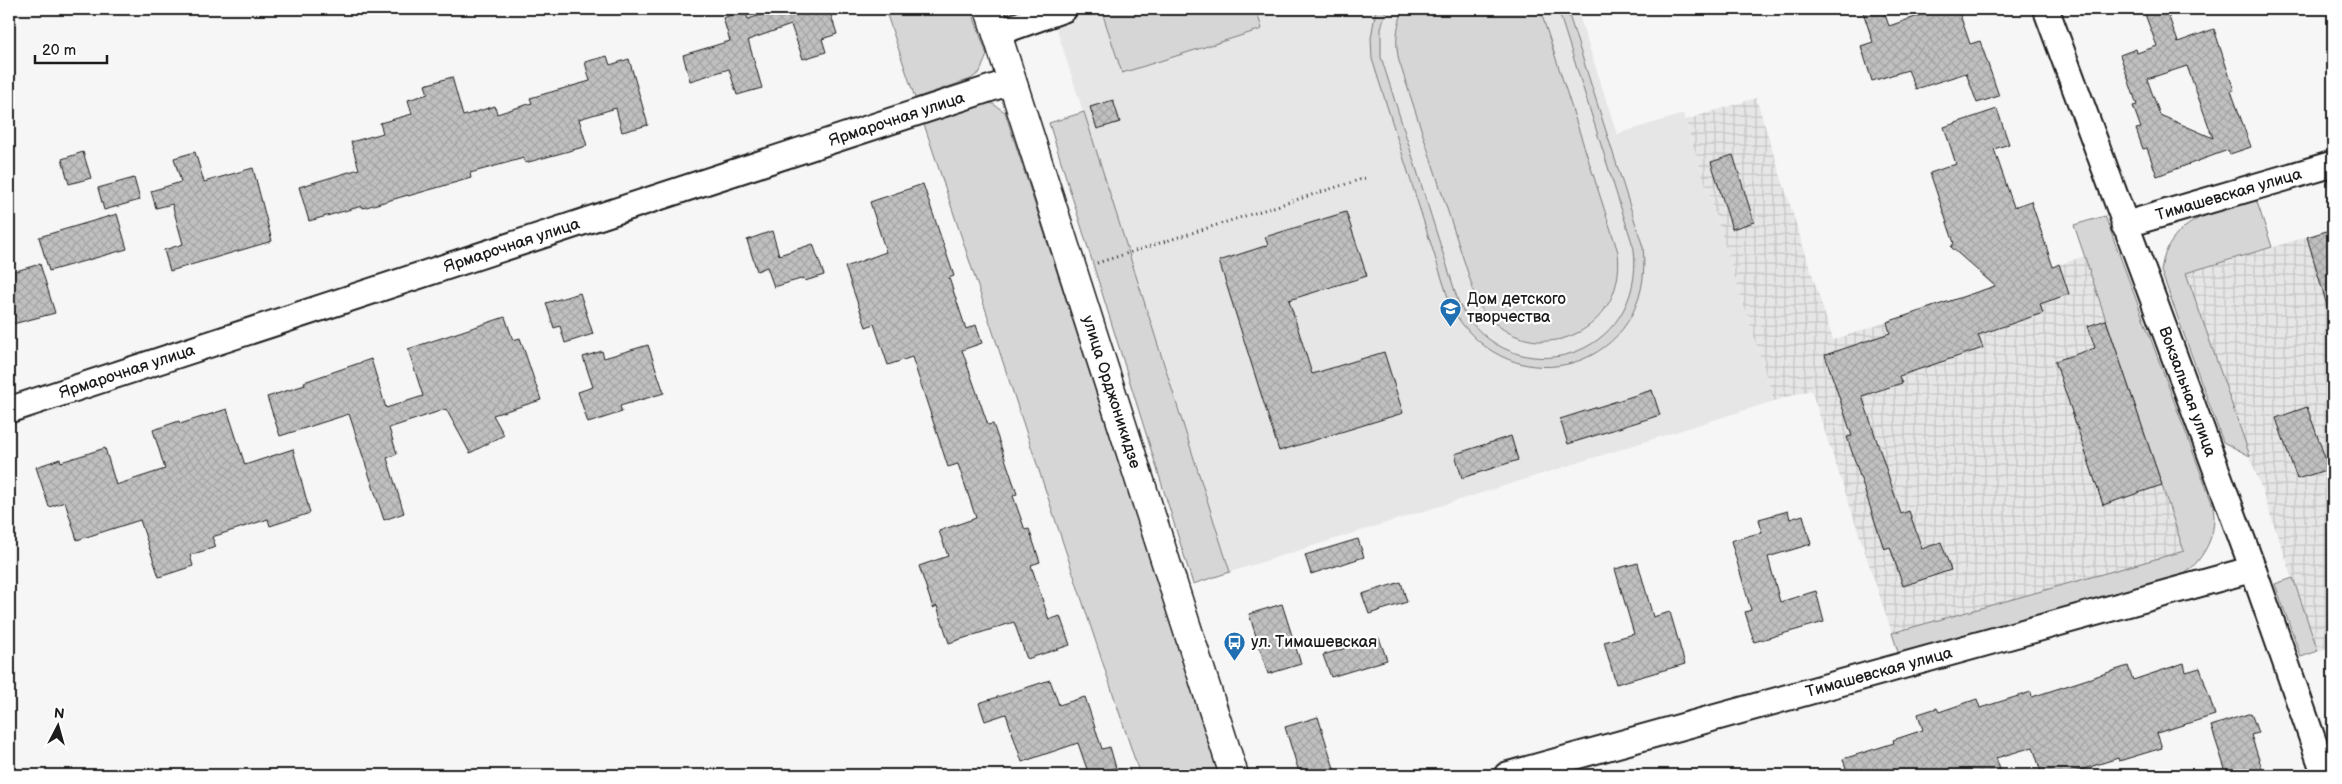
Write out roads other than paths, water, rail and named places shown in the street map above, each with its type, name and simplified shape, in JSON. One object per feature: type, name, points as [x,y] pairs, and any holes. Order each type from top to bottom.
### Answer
[{"type":"main road","name":"улица Орджоникидзе","points":[[993,21],[1234,775]]},
{"type":"street","points":[[993,21],[1064,9]]},
{"type":"street","name":"Вокзальная улица","points":[[2046,9],[2326,775]]},
{"type":"street","name":"Ярмарочная улица","points":[[9,410],[1013,81]]},
{"type":"street","name":"Тимашевская улица","points":[[2124,225],[2333,164]]},
{"type":"street","name":"Тимашевская улица","points":[[1507,775],[2252,569]]},
{"type":"place","name":"Дом детского творчества","points":[[1451,327]]},
{"type":"place","name":"ул. Тимашевская","points":[[1235,661]]}]
